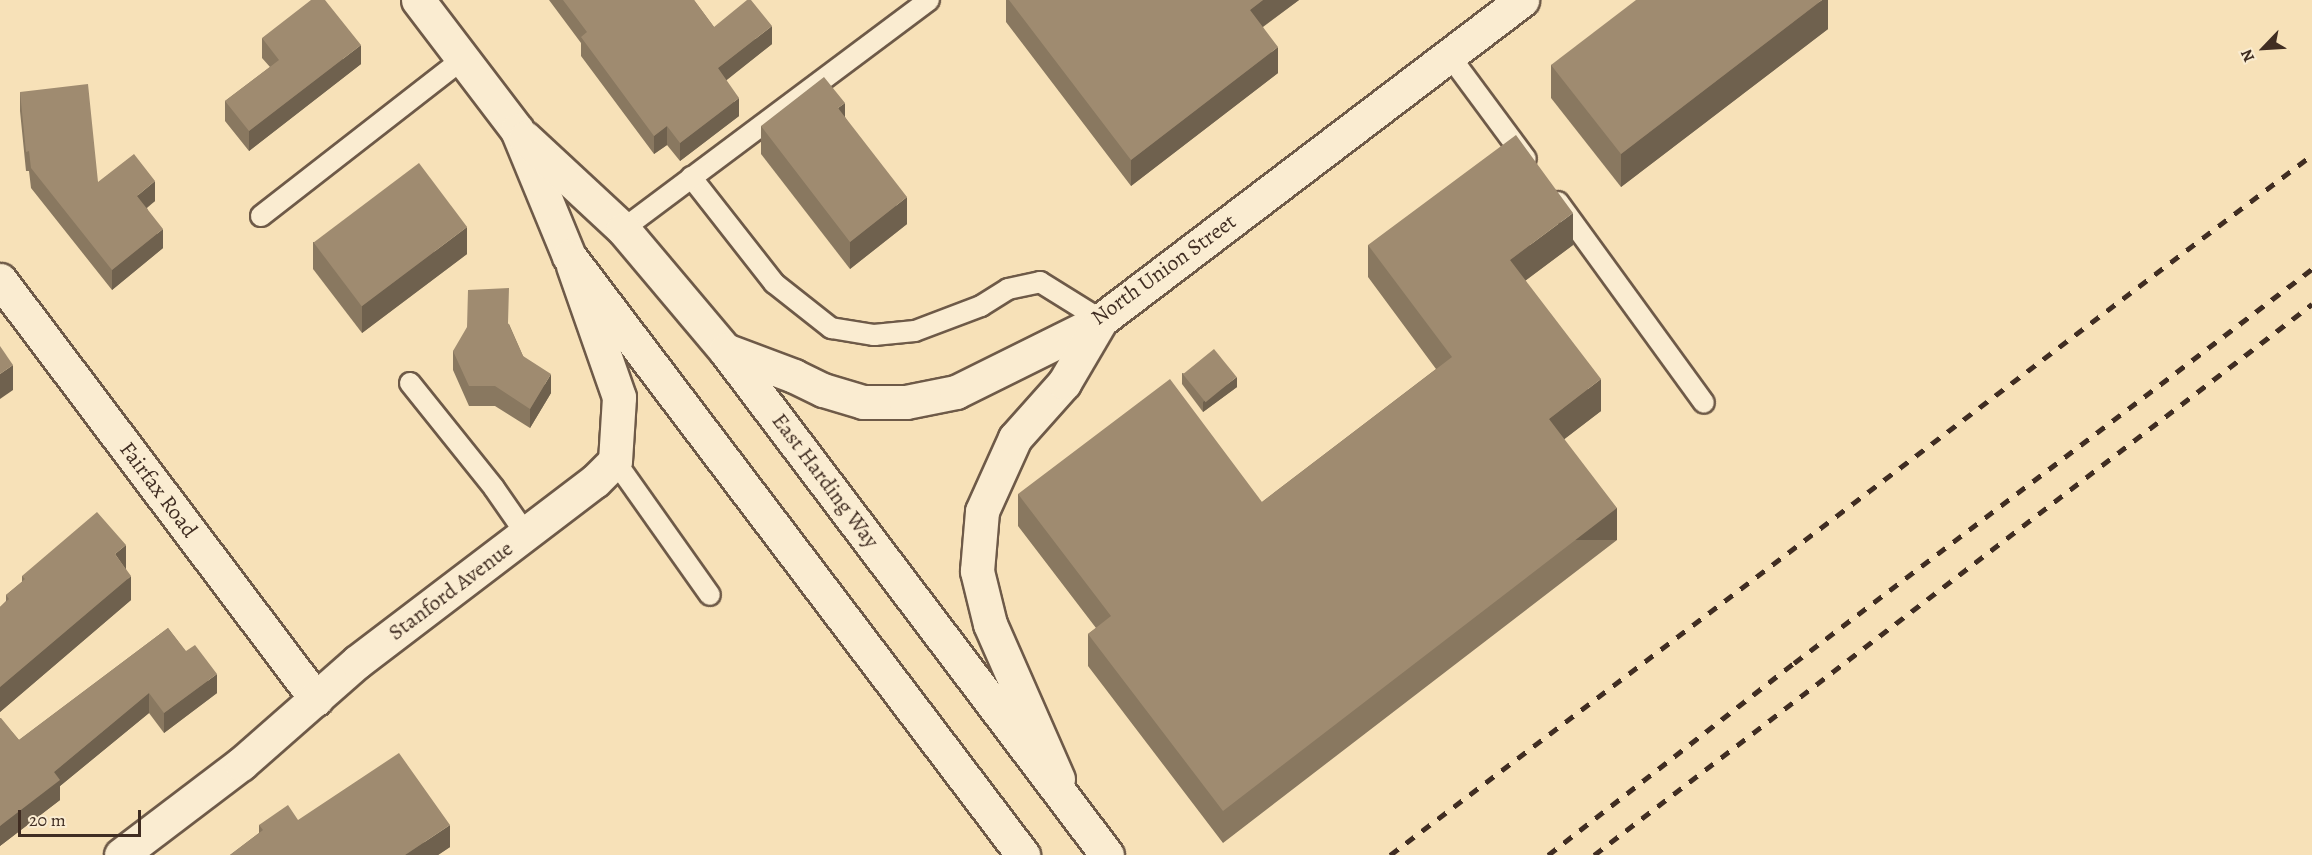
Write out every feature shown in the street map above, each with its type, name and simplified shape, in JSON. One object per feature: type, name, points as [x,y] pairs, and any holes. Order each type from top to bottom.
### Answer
[{"type":"street","name":"East Harding Way","points":[[418,0],[517,130],[623,229],[725,350],[1107,855]]},
{"type":"street","name":"North Union Street","points":[[725,350],[794,376],[823,390],[863,402],[906,402],[956,392],[1101,320],[1522,0]]},
{"type":"street","name":"East Harding Way","points":[[517,130],[569,256],[1023,855]]},
{"type":"street","points":[[569,256],[619,397],[615,462]]},
{"type":"street","name":"Fairfax Road","points":[[0,280],[316,699]]},
{"type":"street","points":[[1069,805],[990,624],[977,571],[982,512],[1015,438],[1064,383],[1101,320]]},
{"type":"street","name":"Stanford Avenue","points":[[121,855],[241,764],[357,662],[595,481],[615,462]]},
{"type":"lane","points":[[623,229],[929,0]]},
{"type":"lane","points":[[1449,55],[1534,171]]},
{"type":"lane","points":[[261,216],[463,59]]},
{"type":"lane","points":[[691,177],[774,283],[831,328],[874,335],[915,331],[981,306],[1008,289],[1040,282],[1101,320]]},
{"type":"lane","points":[[1549,190],[1704,403]]},
{"type":"lane","points":[[410,383],[494,488],[526,534]]},
{"type":"lane","points":[[615,462],[710,595]]},
{"type":"building","points":[[311,0],[325,0],[361,45],[249,131],[225,101],[279,60],[262,38]]},
{"type":"building","points":[[563,0],[694,0],[714,27],[747,0],[751,0],[772,26],[718,68],[739,98],[680,143],[667,126],[654,136],[581,37],[587,32]]},
{"type":"building","points":[[1009,0],[1263,0],[1250,10],[1278,47],[1131,160]]},
{"type":"building","points":[[1636,0],[1822,0],[1621,154],[1551,65]]},
{"type":"building","points":[[824,77],[845,103],[838,108],[907,197],[850,242],[761,126]]},
{"type":"building","points":[[88,84],[98,182],[134,154],[155,181],[137,196],[163,229],[112,270],[31,168],[29,151],[26,152],[20,92]]},
{"type":"building","points":[[1516,135],[1573,213],[1510,260],[1601,379],[1549,419],[1617,508],[1223,811],[1088,634],[1111,616],[1018,494],[1170,379],[1262,502],[1452,357],[1368,245]]},
{"type":"building","points":[[419,163],[467,227],[362,306],[314,242]]},
{"type":"building","points":[[509,288],[508,323],[523,356],[551,374],[530,409],[495,386],[469,386],[453,351],[467,327],[468,290]]},
{"type":"building","points":[[0,346],[13,365],[0,374]]},
{"type":"building","points":[[1214,349],[1237,377],[1206,402],[1183,374]]},
{"type":"building","points":[[97,512],[126,545],[115,554],[131,576],[0,687],[0,607],[9,599],[6,595],[25,579],[22,576]]},
{"type":"building","points":[[168,628],[186,651],[195,645],[217,674],[164,713],[149,693],[54,772],[60,780],[0,826],[0,718],[19,740]]},
{"type":"building","points":[[399,753],[450,825],[405,855],[230,855],[263,830],[259,825],[288,805],[298,820]]},
{"type":"railway","points":[[1390,855],[2312,155]]},
{"type":"railway","points":[[1548,855],[1794,663],[2312,269]]},
{"type":"railway","points":[[1594,855],[2312,304]]}]
